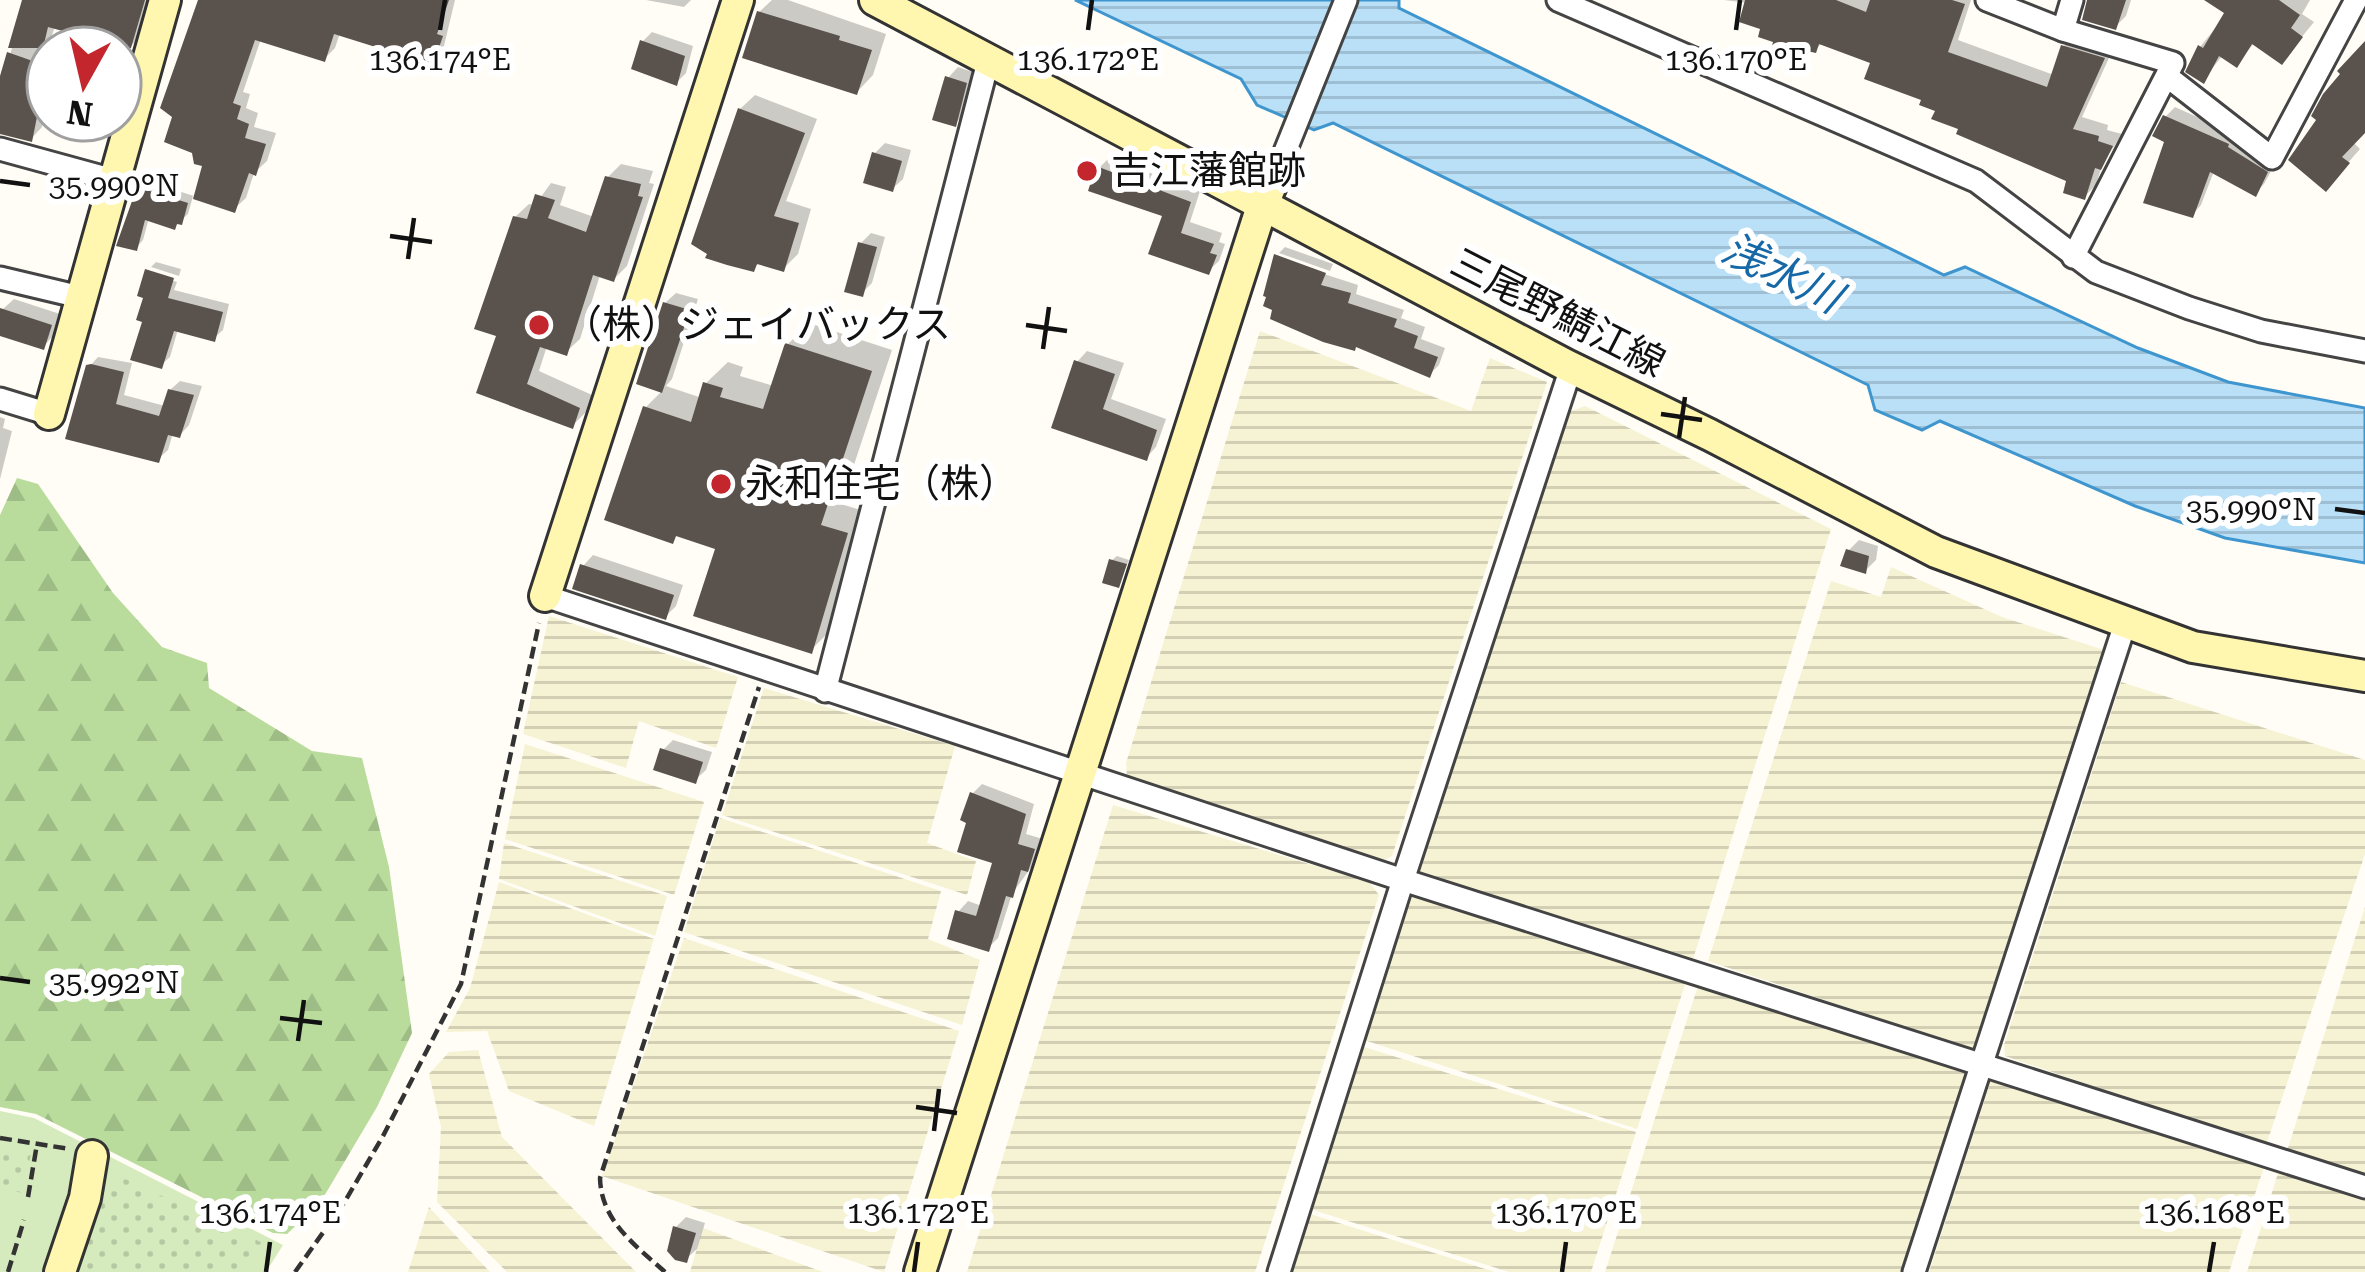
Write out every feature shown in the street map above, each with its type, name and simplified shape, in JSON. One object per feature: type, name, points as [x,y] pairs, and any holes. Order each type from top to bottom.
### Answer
[{"type":"street","points":[[0,401],[49,414],[165,0]]},
{"type":"street","points":[[737,0],[545,596],[1402,880],[2365,1187]]},
{"type":"street","name":"三尾野鯖江線","points":[[875,0],[1566,365],[1936,552],[2193,647],[2365,676]]},
{"type":"street","points":[[920,1272],[1262,206],[1346,0]]},
{"type":"street","points":[[1558,0],[1976,181],[2096,272],[2261,331],[2365,351]]},
{"type":"street","points":[[1987,0],[2063,30],[2173,63],[2072,257]]},
{"type":"street","points":[[2063,30],[2072,0]]},
{"type":"street","points":[[2168,77],[2272,158],[2356,0]]},
{"type":"street","points":[[825,691],[988,62]]},
{"type":"street","points":[[0,149],[117,181]]},
{"type":"street","points":[[0,278],[80,297]]},
{"type":"street","points":[[1279,1272],[1570,371],[1566,365]]},
{"type":"street","points":[[1914,1272],[2125,624]]},
{"type":"street","points":[[60,1272],[85,1198],[92,1156]]},
{"type":"path","points":[[295,1272],[344,1203],[383,1136],[461,984],[545,596]]},
{"type":"path","points":[[665,1272],[612,1221],[601,1203],[600,1178],[764,671]]},
{"type":"path","points":[[0,1138],[92,1156]]},
{"type":"path","points":[[28,1197],[37,1144]]},
{"type":"path","points":[[8,1272],[24,1220]]},
{"type":"shaded area","points":[[1260,331],[1471,411],[1490,358],[1547,382],[1392,856],[1385,860],[1127,777],[1126,763]]},
{"type":"shaded area","points":[[1585,406],[1831,529],[1693,959],[1417,873],[1565,413]]},
{"type":"shaded area","points":[[1891,567],[2002,617],[2104,650],[1974,1050],[1708,961],[1831,581],[1881,597]]},
{"type":"shaded area","points":[[549,616],[738,677],[716,748],[639,721],[626,768],[523,734]]},
{"type":"shaded area","points":[[2121,682],[2365,760],[2365,854],[2266,1145],[2005,1056],[2004,1045]]},
{"type":"shaded area","points":[[764,688],[955,746],[927,843],[976,861],[967,895],[722,815]]},
{"type":"shaded area","points":[[525,744],[704,802],[674,895],[505,839]]},
{"type":"shaded area","points":[[1113,805],[1369,882],[1379,895],[1255,1272],[967,1272]]},
{"type":"shaded area","points":[[720,818],[941,891],[928,939],[980,960],[962,1025],[684,932]]},
{"type":"shaded area","points":[[504,843],[667,896],[655,936],[499,879]]},
{"type":"shaded area","points":[[499,882],[654,939],[594,1126],[509,1091],[487,1031],[446,1032],[470,988]]},
{"type":"shaded area","points":[[1411,892],[1686,982],[1637,1129],[1364,1040]]},
{"type":"shaded area","points":[[2365,907],[2365,1176],[2287,1151]]},
{"type":"shaded area","points":[[684,938],[959,1031],[884,1272],[602,1176]]},
{"type":"shaded area","points":[[1698,986],[1968,1070],[1902,1272],[1605,1272]]},
{"type":"shaded area","points":[[1361,1046],[1636,1132],[1591,1272],[1509,1272],[1310,1209]]},
{"type":"shaded area","points":[[478,1050],[502,1137],[636,1272],[507,1272],[437,1202],[441,1127],[429,1074],[449,1052]]},
{"type":"shaded area","points":[[1991,1080],[2264,1167],[2229,1272],[1929,1272]]},
{"type":"shaded area","points":[[2279,1170],[2365,1198],[2365,1272],[2247,1272]]},
{"type":"shaded area","points":[[429,1207],[490,1272],[408,1272]]},
{"type":"shaded area","points":[[1307,1213],[1495,1272],[1289,1272]]},
{"type":"shaded area","points":[[703,1228],[823,1272],[690,1272]]},
{"type":"green space","points":[[17,478],[38,484],[113,593],[162,647],[207,663],[209,688],[312,751],[362,758],[389,867],[412,1033],[377,1107],[320,1203],[287,1234],[273,1233],[36,1114],[0,1107],[0,515]]},
{"type":"green space","points":[[0,1111],[34,1118],[283,1245],[266,1272],[0,1272]]},
{"type":"green space","points":[[0,1149],[31,1154],[23,1193],[0,1189]]},
{"type":"green space","points":[[106,1170],[265,1244],[250,1272],[73,1272]]},
{"type":"water","name":"浅水川","points":[[1075,0],[1399,0],[1399,8],[1944,275],[1965,267],[2138,348],[2228,382],[2365,408],[2365,563],[2225,538],[2135,506],[1940,421],[1922,430],[1875,410],[1868,385],[1333,123],[1314,130],[1257,105],[1241,79]]},
{"type":"building","points":[[22,0],[145,0],[138,24],[24,24],[24,48],[8,48]]},
{"type":"building","points":[[198,0],[449,0],[433,65],[334,34],[325,62],[255,40],[233,103],[241,106],[237,119],[249,124],[245,138],[266,144],[256,176],[249,173],[235,213],[193,199],[202,166],[194,164],[192,153],[164,142],[172,117],[160,108]]},
{"type":"building","points":[[1745,0],[1836,0],[1866,12],[1870,0],[1952,0],[1965,4],[1948,52],[2047,87],[2061,45],[2105,58],[2073,129],[2099,136],[2098,141],[2113,146],[2101,170],[2095,168],[2085,200],[2063,193],[2066,181],[1956,134],[1958,129],[1931,119],[1935,111],[1919,105],[1921,100],[1864,79],[1870,63],[1819,44],[1816,53],[1807,51],[1805,57],[1772,46],[1773,42],[1758,37],[1760,29],[1739,22]]},
{"type":"building","points":[[2087,0],[2126,0],[2116,30],[2082,20]]},
{"type":"building","points":[[2204,0],[2279,0],[2300,15],[2291,28],[2303,37],[2282,65],[2252,44],[2237,68],[2219,56],[2204,84],[2185,72],[2198,45],[2203,48],[2224,13]]},
{"type":"building","points":[[757,11],[872,50],[857,95],[742,58]]},
{"type":"building","points":[[640,40],[685,56],[677,86],[631,69]]},
{"type":"building","points":[[2365,41],[2365,133],[2342,157],[2350,163],[2326,192],[2288,160],[2316,120],[2311,116],[2340,74],[2337,71]]},
{"type":"building","points":[[7,52],[24,58],[24,140],[0,134],[0,76]]},
{"type":"building","points":[[945,76],[967,83],[956,127],[932,120]]},
{"type":"building","points":[[738,108],[805,133],[774,216],[799,223],[784,272],[757,264],[754,272],[727,265],[705,258],[707,254],[691,244]]},
{"type":"building","points":[[2163,115],[2229,144],[2268,172],[2256,197],[2210,172],[2193,218],[2143,203],[2164,142],[2152,136]]},
{"type":"building","points":[[872,152],[902,161],[893,192],[863,183]]},
{"type":"building","points":[[1096,166],[1191,202],[1181,233],[1214,244],[1210,253],[1217,255],[1209,275],[1148,254],[1162,216],[1088,191]]},
{"type":"building","points":[[605,176],[641,184],[638,196],[643,197],[614,282],[593,275],[567,356],[540,347],[527,384],[580,408],[573,429],[476,393],[496,336],[474,329],[513,216],[527,219],[535,194],[555,200],[548,218],[586,232]]},
{"type":"building","points":[[137,187],[188,203],[182,225],[177,224],[175,230],[145,220],[137,251],[116,246]]},
{"type":"building","points":[[858,242],[877,247],[863,297],[844,292]]},
{"type":"building","points":[[1274,254],[1326,273],[1321,285],[1351,293],[1348,303],[1397,319],[1394,327],[1418,336],[1414,348],[1438,357],[1430,378],[1270,319],[1272,310],[1263,306],[1263,296]]},
{"type":"building","points":[[145,269],[174,278],[168,298],[223,312],[215,342],[174,331],[162,369],[130,360],[142,322],[136,320],[143,298],[137,296]]},
{"type":"building","points":[[663,302],[690,310],[662,393],[636,384]]},
{"type":"building","points":[[0,308],[52,325],[44,350],[0,336]]},
{"type":"building","points":[[785,343],[872,371],[821,525],[848,533],[812,654],[693,616],[715,549],[676,536],[673,544],[604,520],[643,406],[691,422],[703,382],[723,388],[720,397],[763,409]]},
{"type":"building","points":[[1074,360],[1115,374],[1103,409],[1157,430],[1147,461],[1051,428]]},
{"type":"building","points":[[86,365],[124,372],[116,404],[159,416],[168,389],[194,395],[180,438],[168,435],[159,463],[65,439]]},
{"type":"building","points":[[1846,549],[1869,556],[1866,574],[1840,566]]},
{"type":"building","points":[[1109,559],[1127,564],[1119,588],[1102,583]]},
{"type":"building","points":[[580,564],[674,595],[666,620],[572,589]]},
{"type":"building","points":[[660,748],[703,762],[696,784],[653,770]]},
{"type":"building","points":[[970,792],[1026,814],[1018,844],[1035,849],[1028,872],[1021,870],[1013,898],[1006,896],[989,952],[947,939],[955,910],[976,916],[992,863],[957,852],[966,823],[960,820]]},
{"type":"building","points":[[673,1226],[696,1233],[687,1263],[675,1260],[667,1251]]},
{"type":"place","name":"吉江藩館跡","points":[[1087,171]]},
{"type":"place","name":"（株）ジェイバックス","points":[[539,325]]},
{"type":"place","name":"永和住宅（株）","points":[[721,484]]}]
